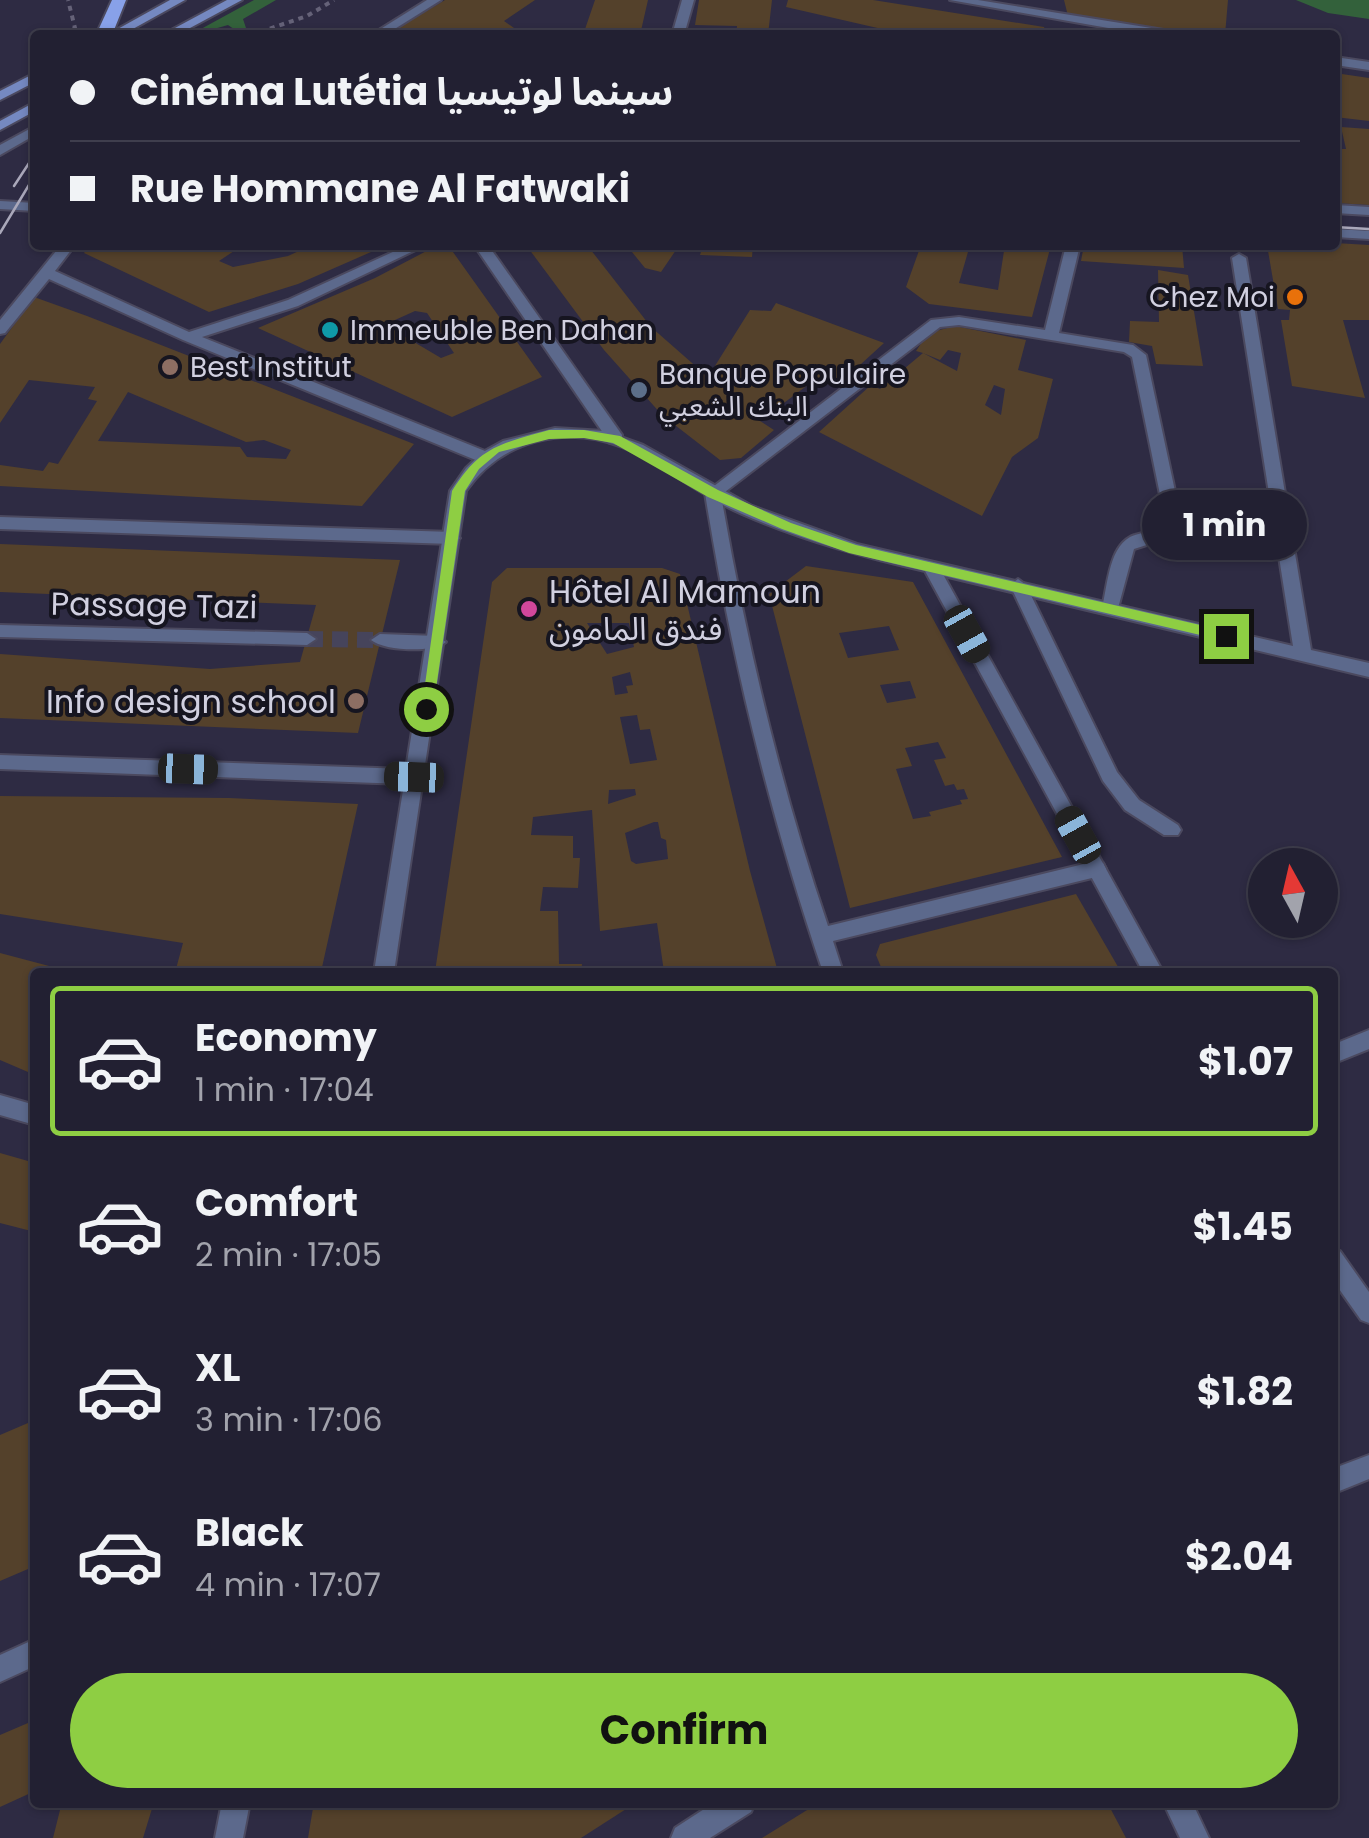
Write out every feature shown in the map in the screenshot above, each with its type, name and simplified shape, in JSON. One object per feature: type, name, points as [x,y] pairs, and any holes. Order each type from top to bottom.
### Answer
[{"type":"main road","points":[[106,30],[120,0]]},
{"type":"main road","points":[[122,30],[179,0]]},
{"type":"main road","points":[[178,30],[236,0]]},
{"type":"main road","points":[[2,92],[30,79]]},
{"type":"main road","points":[[0,126],[30,109]]},
{"type":"street","points":[[385,30],[435,0]]},
{"type":"street","points":[[679,30],[688,0]]},
{"type":"street","points":[[956,0],[1139,30]]},
{"type":"street","points":[[1057,0],[1069,30]]},
{"type":"street","points":[[1340,63],[1369,66]]},
{"type":"street","points":[[0,152],[30,133]]},
{"type":"street","points":[[0,206],[30,208]]},
{"type":"street","points":[[1340,209],[1369,211]]},
{"type":"street","points":[[1340,233],[1369,235]]},
{"type":"street","points":[[0,330],[64,250]]},
{"type":"street","points":[[188,337],[293,303],[407,250]]},
{"type":"street","points":[[484,250],[616,439]]},
{"type":"street","points":[[1051,337],[1072,250]]},
{"type":"street","points":[[1239,258],[1303,655]]},
{"type":"street","points":[[46,272],[188,337],[484,457]]},
{"type":"street","points":[[713,494],[936,323],[960,320],[1128,348],[1139,355],[1174,515],[1172,531],[1133,540],[1126,546],[1111,608]]},
{"type":"street","points":[[385,968],[458,491],[484,457],[506,444],[535,437],[584,434],[616,439],[713,494],[786,526],[854,549],[1369,670]]},
{"type":"street","points":[[713,494],[737,626],[796,861],[833,968]]},
{"type":"street","points":[[0,523],[452,538]]},
{"type":"street","points":[[930,566],[1151,968]]},
{"type":"street","points":[[1018,585],[1110,776],[1132,806],[1171,830]]},
{"type":"street","name":"Passage Tazi","points":[[0,631],[306,638]]},
{"type":"street","points":[[380,640],[437,642]]},
{"type":"street","points":[[0,762],[414,777]]},
{"type":"street","points":[[821,936],[1096,869]]},
{"type":"street","points":[[1338,1052],[1369,1039]]},
{"type":"street","points":[[0,1106],[30,1114]]},
{"type":"street","points":[[1338,1268],[1369,1312]]},
{"type":"street","points":[[1338,1480],[1369,1467]]},
{"type":"street","points":[[0,1668],[30,1654]]},
{"type":"street","points":[[229,1838],[235,1808]]},
{"type":"street","points":[[686,1838],[732,1808]]},
{"type":"street","points":[[1180,1808],[1195,1838]]},
{"type":"path","points":[[68,0],[75,28],[72,30]]},
{"type":"path","points":[[266,30],[307,16],[334,0]]},
{"type":"green space","points":[[254,0],[276,0],[243,19],[247,30],[228,25],[199,30]]},
{"type":"green space","points":[[1296,0],[1369,0],[1369,19],[1328,13]]},
{"type":"building","points":[[445,0],[535,0],[504,21],[517,30],[394,30]]},
{"type":"building","points":[[595,0],[648,0],[641,30],[585,30]]},
{"type":"building","points":[[699,0],[772,0],[769,30],[695,25]]},
{"type":"building","points":[[788,0],[873,0],[1045,30],[886,30],[786,7]]},
{"type":"building","points":[[1064,0],[1228,0],[1225,30],[1165,30],[1068,16]]},
{"type":"building","points":[[1340,74],[1369,78],[1369,121],[1340,118]]},
{"type":"building","points":[[1341,127],[1369,129],[1369,205],[1340,203],[1340,149],[1346,149]]},
{"type":"building","points":[[1340,243],[1369,245],[1369,320],[1343,320],[1365,398],[1292,386],[1281,320],[1289,320],[1290,310],[1278,309],[1268,250],[1340,250]]},
{"type":"building","points":[[236,250],[219,261],[233,267],[301,250],[376,250],[298,284],[209,312],[84,253]]},
{"type":"building","name":"Immeuble Ben Dahan","points":[[428,250],[452,250],[542,377],[452,417],[258,328],[375,278]],"holes":[[[415,311],[427,313],[454,353],[441,358],[397,332],[395,320]]]},
{"type":"building","points":[[530,250],[591,250],[651,327],[708,377],[750,310],[771,311],[776,303],[884,343],[837,386],[813,381],[760,421],[774,430],[741,458],[720,460],[662,415],[604,350]]},
{"type":"building","points":[[622,250],[676,250],[661,272],[645,268],[632,252]]},
{"type":"building","points":[[702,250],[753,250],[752,257],[700,255]]},
{"type":"building","points":[[919,250],[969,250],[959,283],[998,290],[1004,251],[999,250],[1050,250],[1032,317],[929,304],[906,287]]},
{"type":"building","points":[[1083,250],[1182,250],[1184,268],[1081,261]]},
{"type":"building","points":[[1158,270],[1188,275],[1203,366],[1156,364],[1152,346],[1129,342],[1130,321],[1159,322]]},
{"type":"building","points":[[34,297],[414,444],[362,506],[0,486],[0,465],[43,471],[49,462],[58,464],[97,401],[88,399],[95,387],[29,380],[0,423],[0,344]],"holes":[[[128,392],[246,442],[264,440],[291,450],[286,459],[247,457],[240,447],[98,441]]]},
{"type":"building","points":[[955,326],[1026,340],[1018,370],[1053,379],[1038,438],[1012,457],[982,516],[819,432],[871,385],[880,389],[923,353],[916,351],[928,333]],"holes":[[[948,350],[961,353],[957,371],[923,353],[940,360]],[[994,385],[1005,389],[1001,415],[985,405]]]},
{"type":"building","points":[[0,544],[400,560],[358,733],[0,718],[0,654],[210,669],[300,662],[316,605],[0,592]]},
{"type":"building","points":[[806,566],[913,582],[1062,857],[850,908],[769,594]],"holes":[[[889,626],[899,650],[848,658],[839,633]],[[910,681],[916,698],[887,703],[880,685]],[[938,742],[946,758],[934,760],[945,786],[954,784],[957,790],[964,789],[968,799],[929,812],[931,816],[913,819],[896,769],[912,766],[905,748]]]},
{"type":"building","points":[[507,568],[662,568],[680,574],[777,968],[663,968],[657,923],[600,931],[592,810],[533,817],[531,835],[573,836],[573,858],[580,858],[578,888],[543,887],[540,911],[558,911],[559,964],[582,964],[582,968],[436,968],[492,582]],"holes":[[[587,623],[629,623],[634,647],[607,654]],[[630,672],[633,685],[626,686],[628,693],[615,695],[612,677]],[[637,715],[640,730],[650,729],[657,760],[630,764],[620,717]],[[635,789],[636,795],[608,804],[609,790]],[[658,822],[661,838],[666,840],[668,859],[636,864],[631,861],[625,833]]]},
{"type":"building","points":[[0,796],[229,798],[358,804],[322,968],[176,968],[183,943],[0,914]]},
{"type":"building","points":[[1076,894],[1119,968],[881,968],[876,955],[880,944]]},
{"type":"building","points":[[0,953],[57,968],[30,968],[30,1073],[0,1060]]},
{"type":"building","points":[[0,1153],[30,1162],[30,1231],[0,1223]]},
{"type":"building","points":[[30,1422],[30,1568],[0,1581],[0,1435]]},
{"type":"building","points":[[30,1722],[30,1793],[0,1807],[0,1735]]},
{"type":"building","points":[[60,1808],[152,1808],[143,1838],[53,1838]]},
{"type":"building","points":[[313,1808],[628,1808],[581,1838],[308,1838]]},
{"type":"building","points":[[810,1808],[1110,1808],[1126,1838],[762,1838]]},
{"type":"tunnel","points":[[307,639],[380,640]]},
{"type":"tram line","points":[[14,186],[30,162]]},
{"type":"tram line","points":[[0,233],[30,183]]},
{"type":"tram line","points":[[1340,227],[1369,229]]},
{"type":"place","name":"Chez Moi","points":[[1295,297]]},
{"type":"place","name":"Immeuble Ben Dahan","points":[[330,330]]},
{"type":"place","name":"Best Institut","points":[[170,367]]},
{"type":"place","name":"Banque Populaire البنك الشعبي","points":[[639,390]]},
{"type":"place","name":"Hôtel Al Mamoun فندق المامون","points":[[529,609]]},
{"type":"place","name":"Info design school","points":[[356,701]]},
{"type":"route","points":[[426,709],[458,491],[474,466],[494,450],[549,434],[616,439],[713,494],[786,526],[854,549],[1226,636]]}]
